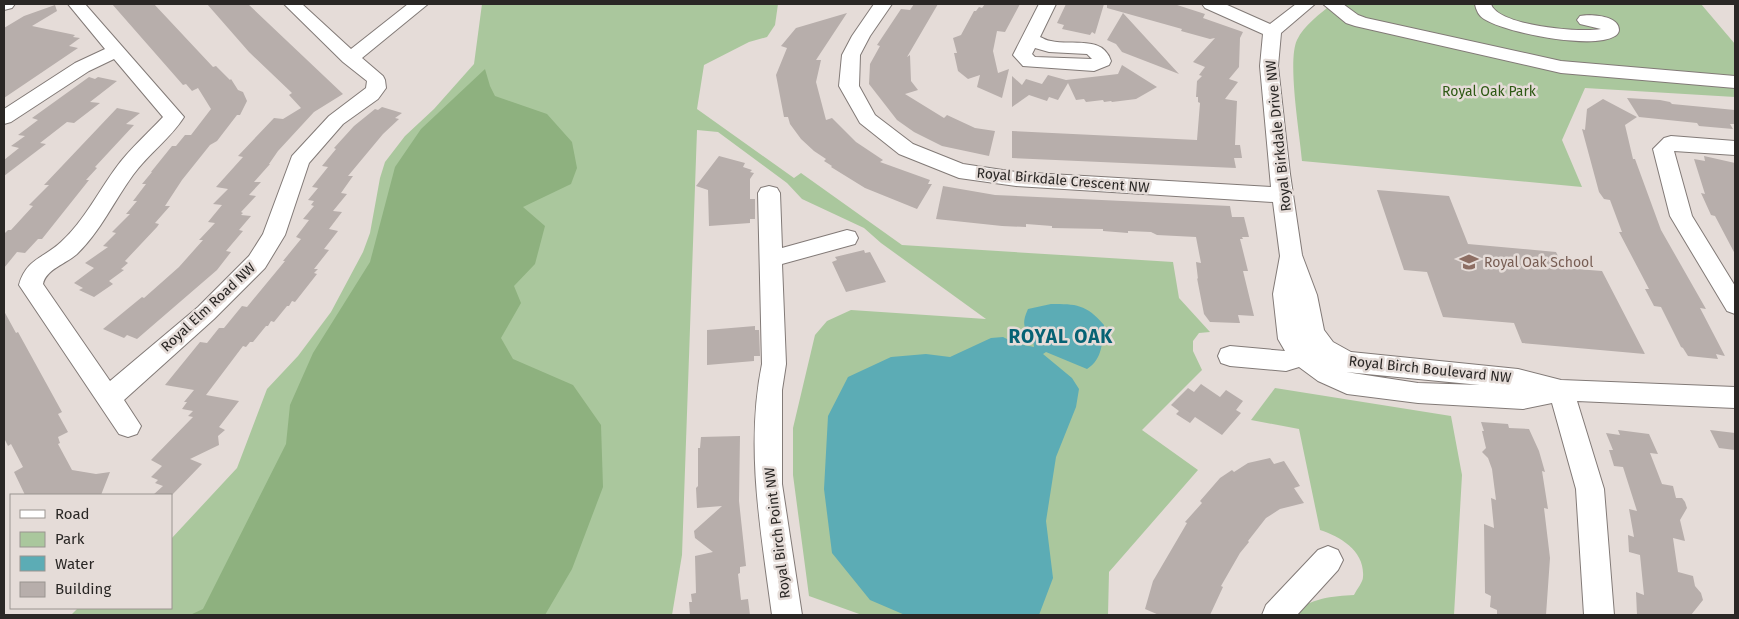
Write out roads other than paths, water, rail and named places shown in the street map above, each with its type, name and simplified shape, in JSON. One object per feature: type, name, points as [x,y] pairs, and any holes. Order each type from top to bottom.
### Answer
[{"type":"street","points":[[76,4],[174,117],[126,169],[84,232],[68,249],[40,268],[31,285],[128,426]]},
{"type":"street","name":"Royal Elm Road NW","points":[[108,398],[206,313],[257,262],[274,235],[299,162],[336,120],[371,95],[376,88],[376,80],[363,67],[350,58],[292,4]]},
{"type":"street","points":[[350,58],[419,4]]},
{"type":"street","name":"Royal Birkdale Crescent NW","points":[[883,4],[861,36],[851,55],[849,86],[867,119],[906,149],[959,171],[1016,178],[1283,195]]},
{"type":"street","points":[[1031,40],[1046,4]]},
{"type":"street","points":[[1211,4],[1272,31],[1307,4]]},
{"type":"street","points":[[1332,4],[1361,22],[1561,67],[1735,82]]},
{"type":"street","points":[[1483,4],[1490,16],[1501,22],[1521,27],[1585,36],[1610,32],[1610,28],[1606,24],[1586,20]]},
{"type":"street","name":"Royal Birkdale Drive NW","points":[[1272,31],[1269,66],[1283,195],[1292,254],[1285,294],[1290,339],[1313,352]]},
{"type":"street","points":[[4,118],[82,67],[116,51]]},
{"type":"street","points":[[1735,148],[1671,143],[1663,149],[1681,216],[1735,305]]},
{"type":"street","name":"Royal Birch Point NW","points":[[769,192],[774,364],[769,390],[768,484],[787,615]]},
{"type":"street","points":[[771,259],[847,238]]},
{"type":"street","points":[[1230,356],[1286,361],[1313,352]]},
{"type":"street","name":"Royal Birch Boulevard NW","points":[[1313,352],[1327,374],[1346,384],[1418,393],[1524,398],[1561,390],[1735,397]]},
{"type":"street","points":[[1561,390],[1590,489],[1599,615]]},
{"type":"street","points":[[1277,615],[1328,560]]},
{"type":"water","points":[[1051,304],[1074,305],[1086,309],[1104,325],[1099,355],[1087,369],[1046,352],[1043,354],[1072,378],[1079,389],[1076,407],[1056,457],[1046,521],[1053,578],[1039,615],[905,615],[870,600],[832,553],[824,489],[828,416],[848,377],[891,357],[926,354],[950,357],[991,338],[1003,337],[1015,343],[1034,347],[1024,322],[1028,309]]},
{"type":"place","name":"Royal Oak School","points":[[1469,262]]},
{"type":"district","name":"ROYAL OAK","points":[[1061,336]]},
{"type":"park label","name":"Royal Oak Park","points":[[1489,91]]}]
